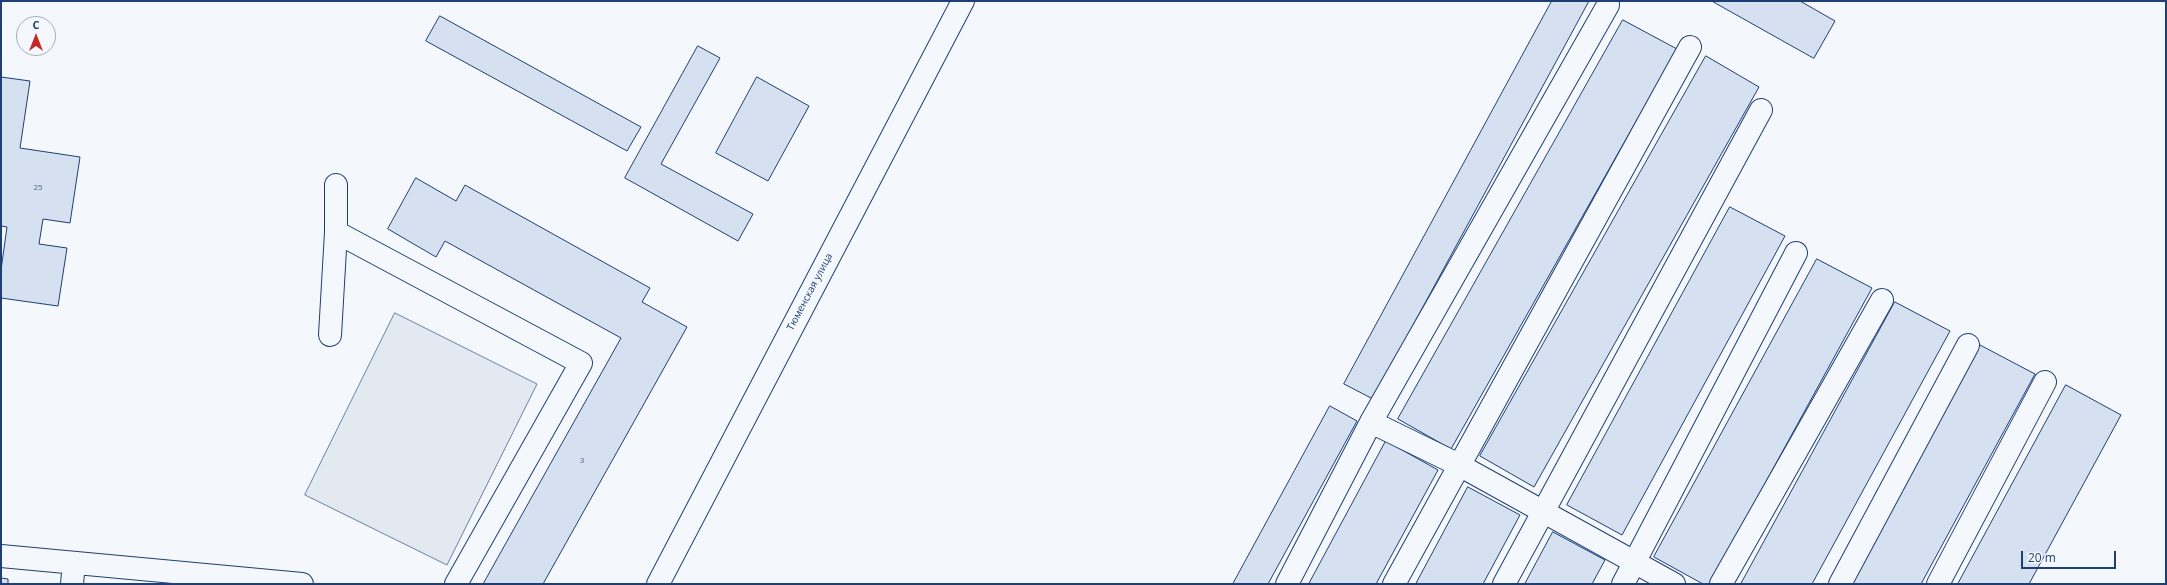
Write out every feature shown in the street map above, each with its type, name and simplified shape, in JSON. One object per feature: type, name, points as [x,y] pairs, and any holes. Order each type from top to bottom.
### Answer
[{"type":"street","name":"Тюменская улица","points":[[658,584],[963,1]]},
{"type":"street","points":[[1287,584],[1371,422],[1608,5]]},
{"type":"street","points":[[1394,584],[1690,47]]},
{"type":"street","points":[[1504,584],[1761,110]]},
{"type":"street","points":[[330,335],[336,232],[336,185]]},
{"type":"street","points":[[336,232],[581,363],[456,584]]},
{"type":"street","points":[[1623,584],[1796,253]]},
{"type":"street","points":[[1722,584],[1882,300]]},
{"type":"street","points":[[1840,584],[1968,345]]},
{"type":"street","points":[[1938,584],[2045,382]]},
{"type":"street","points":[[1371,422],[1459,465],[1544,510],[1674,584]]},
{"type":"street","points":[[1,556],[302,584]]},
{"type":"street","points":[[72,584],[74,563]]},
{"type":"shaded area","points":[[395,313],[537,384],[447,565],[305,495]]},
{"type":"building","points":[[1552,1],[1589,1],[1373,399],[1344,384]]},
{"type":"building","points":[[1712,1],[1800,1],[1835,21],[1814,58]]},
{"type":"building","points":[[440,16],[641,127],[627,151],[426,41]]},
{"type":"building","points":[[1623,20],[1677,49],[1451,449],[1398,419]]},
{"type":"building","points":[[698,46],[720,58],[661,164],[753,214],[738,241],[625,178]]},
{"type":"building","points":[[1706,56],[1759,87],[1534,487],[1480,456]]},
{"type":"building","points":[[1,77],[30,81],[20,148],[80,157],[70,223],[43,219],[39,244],[67,248],[58,306],[1,298],[1,270],[7,227],[1,226]]},
{"type":"building","points":[[757,77],[809,106],[768,181],[716,153]]},
{"type":"building","points":[[416,178],[456,201],[465,185],[650,288],[642,302],[687,327],[543,584],[483,584],[621,338],[445,241],[436,257],[388,229]]},
{"type":"building","points":[[1730,207],[1785,236],[1622,535],[1567,505]]},
{"type":"building","points":[[1817,259],[1872,288],[1710,584],[1703,584],[1654,557]]},
{"type":"building","points":[[1895,302],[1950,331],[1812,584],[1741,584]]},
{"type":"building","points":[[1980,345],[2035,374],[1921,584],[1850,584]]},
{"type":"building","points":[[2066,385],[2121,415],[2029,584],[1958,584]]},
{"type":"building","points":[[1330,406],[1357,421],[1268,584],[1233,584]]},
{"type":"building","points":[[1386,441],[1438,470],[1376,584],[1309,584]]},
{"type":"building","points":[[1468,487],[1520,515],[1483,584],[1416,584]]},
{"type":"building","points":[[1553,532],[1605,560],[1592,584],[1525,584]]},
{"type":"building","points":[[1,578],[8,579],[8,584],[1,584]]}]
